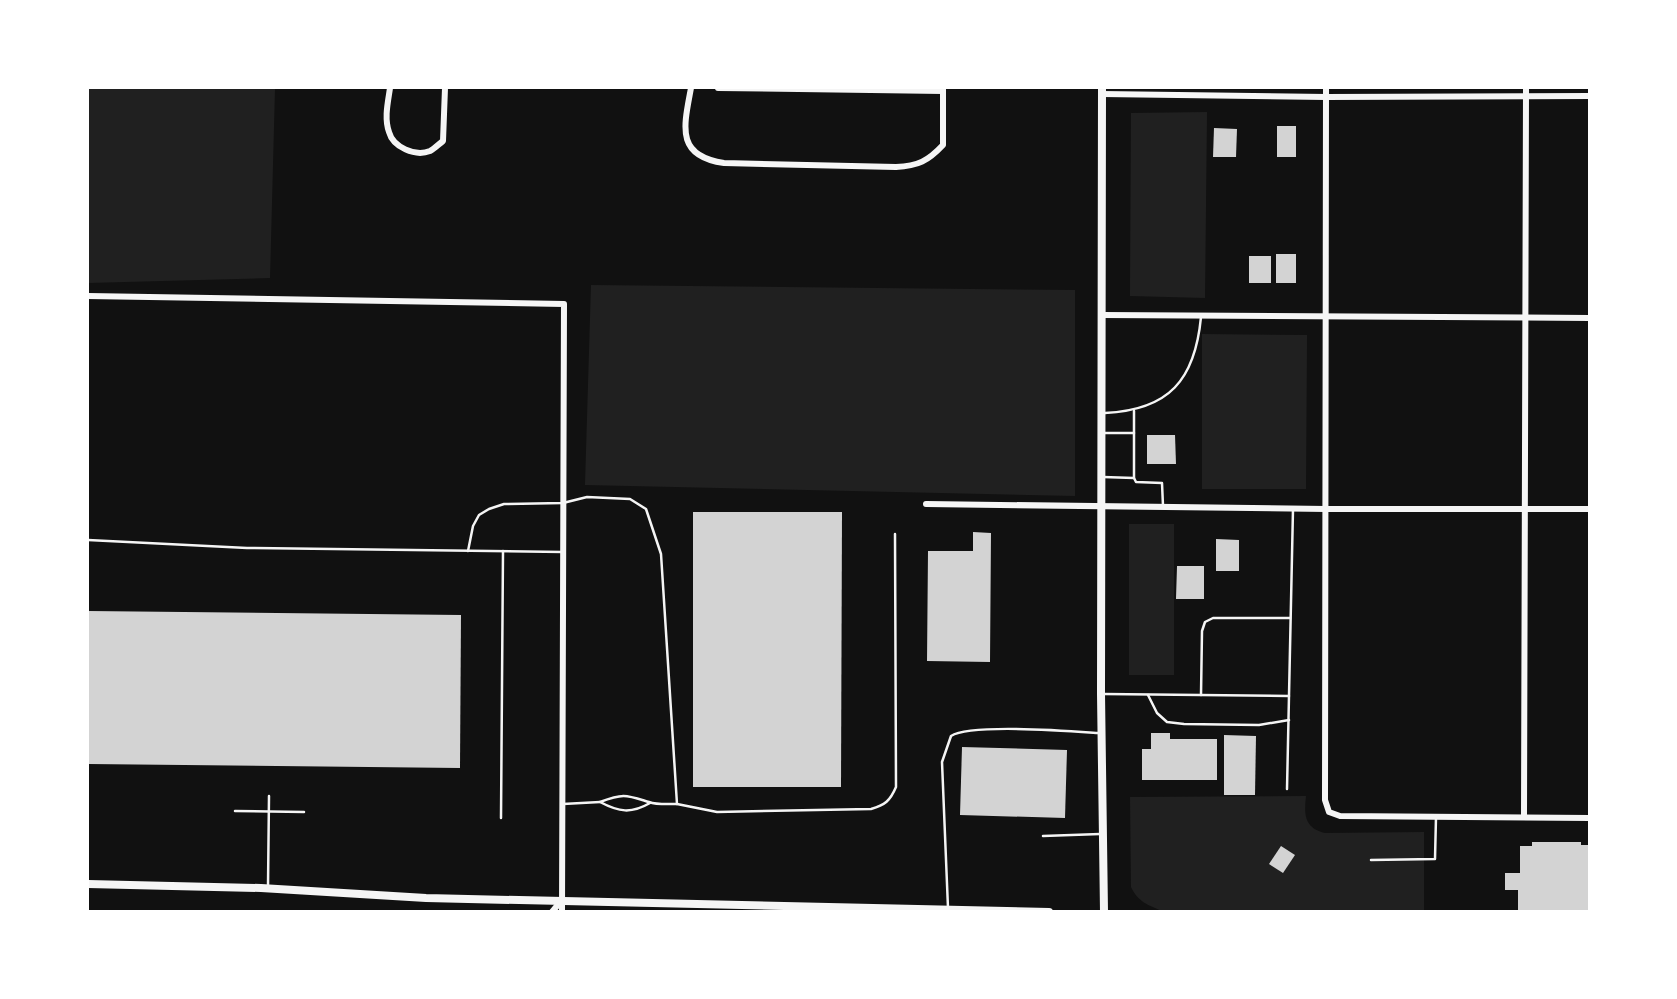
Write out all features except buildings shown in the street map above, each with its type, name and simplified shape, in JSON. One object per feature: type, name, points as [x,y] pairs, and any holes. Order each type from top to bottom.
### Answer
[{"type":"main road","points":[[1102,91],[1101,733],[1104,912]]},
{"type":"main road","points":[[88,884],[268,889],[653,907],[1049,912]]},
{"type":"street","points":[[390,88],[386,111],[392,141],[404,150],[419,152],[429,152],[443,141],[445,88]]},
{"type":"street","points":[[691,88],[686,132],[691,148],[706,160],[724,163],[909,166],[927,161],[943,145],[943,89],[718,88]]},
{"type":"street","points":[[1326,88],[1325,800],[1329,813],[1340,817],[1590,818]]},
{"type":"street","points":[[1524,817],[1526,88]]},
{"type":"street","points":[[1102,91],[1326,97],[1590,96]]},
{"type":"street","points":[[88,296],[564,304],[562,912]]},
{"type":"street","points":[[1102,315],[1590,318]]},
{"type":"street","points":[[926,504],[1590,509]]},
{"type":"street","points":[[552,912],[561,901]]},
{"type":"lane","points":[[1101,413],[1135,411],[1164,397],[1191,365],[1201,317]]},
{"type":"lane","points":[[1135,411],[1134,478],[1136,482],[1162,483],[1163,506]]},
{"type":"lane","points":[[1101,433],[1134,433]]},
{"type":"lane","points":[[1101,477],[1134,478]]},
{"type":"lane","points":[[468,551],[472,526],[479,515],[504,504],[563,503],[587,496],[630,499],[646,509],[662,554],[677,804]]},
{"type":"lane","points":[[1287,789],[1293,508]]},
{"type":"lane","points":[[563,804],[600,802],[618,795],[637,796],[650,803],[677,804],[717,812],[871,809],[883,806],[890,800],[896,787],[895,534]]},
{"type":"lane","points":[[88,541],[247,548],[563,552]]},
{"type":"lane","points":[[501,818],[503,551]]},
{"type":"lane","points":[[1201,695],[1202,631],[1205,622],[1213,618],[1290,618]]},
{"type":"lane","points":[[1101,694],[1289,696]]},
{"type":"lane","points":[[1148,695],[1157,713],[1167,722],[1259,725],[1289,720]]},
{"type":"lane","points":[[948,910],[942,762],[951,736],[967,731],[1021,729],[1101,733]]},
{"type":"lane","points":[[268,889],[269,796]]},
{"type":"lane","points":[[600,802],[618,811],[636,811],[650,803]]},
{"type":"lane","points":[[234,811],[304,812]]},
{"type":"lane","points":[[1371,860],[1435,859],[1436,817]]},
{"type":"lane","points":[[1043,836],[1104,834]]},
{"type":"shaded area","points":[[88,88],[275,88],[270,278],[88,283]]},
{"type":"shaded area","points":[[1207,112],[1205,298],[1130,296],[1131,113]]},
{"type":"shaded area","points":[[591,285],[1075,290],[1075,496],[585,485]]},
{"type":"shaded area","points":[[1202,334],[1307,335],[1306,489],[1202,489]]},
{"type":"shaded area","points":[[1129,524],[1174,524],[1174,675],[1129,675]]},
{"type":"shaded area","points":[[1306,796],[1307,819],[1318,831],[1424,832],[1424,911],[1162,911],[1140,900],[1131,887],[1130,797]]}]
